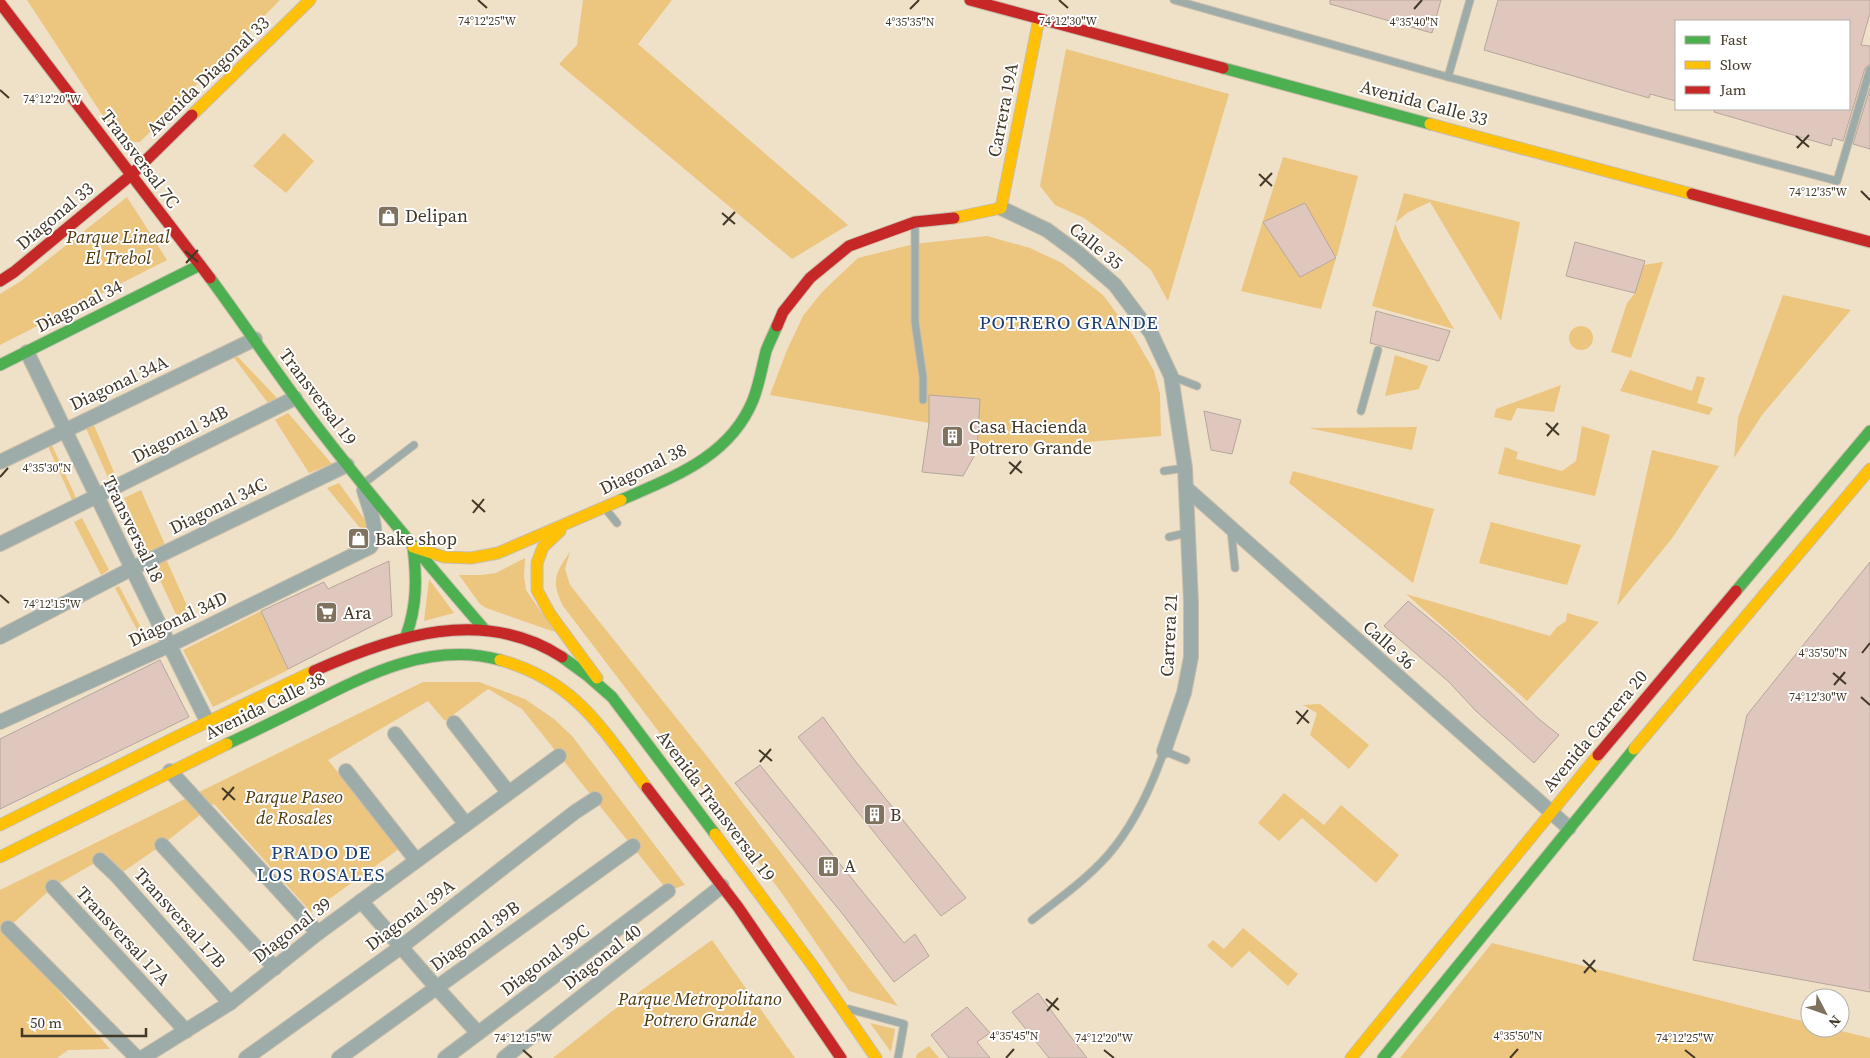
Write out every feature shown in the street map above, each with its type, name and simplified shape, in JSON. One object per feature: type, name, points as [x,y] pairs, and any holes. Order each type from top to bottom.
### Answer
[{"type":"main road","name":"Avenida Diagonal 33","points":[[130,176],[310,0]]},
{"type":"main road","name":"Avenida Calle 33","points":[[970,0],[1012,8],[1039,19],[1870,242]]},
{"type":"main road","name":"Transversal 7C","points":[[0,3],[10,20],[200,264]]},
{"type":"main road","name":"Carrera 19A","points":[[1001,208],[1039,19]]},
{"type":"main road","name":"Diagonal 33","points":[[0,281],[14,272],[130,176]]},
{"type":"main road","name":"Diagonal 38","points":[[412,547],[444,557],[471,558],[498,552],[569,523],[688,470],[720,446],[736,430],[753,400],[766,349],[783,312],[810,278],[850,246],[915,222],[961,217],[1001,208]]},
{"type":"main road","name":"Transversal 19","points":[[200,264],[296,398],[347,465],[412,547],[484,629]]},
{"type":"main road","name":"Diagonal 34","points":[[0,365],[200,264]]},
{"type":"main road","name":"Avenida Carrera 20","points":[[1351,1058],[1550,812],[1870,431]]},
{"type":"main road","points":[[1383,1058],[1618,767],[1870,469]]},
{"type":"main road","name":"Diagonal 38","points":[[569,523],[543,547],[537,563],[537,590],[550,614],[612,697]]},
{"type":"main road","points":[[406,636],[414,616],[416,602],[416,574],[412,547]]},
{"type":"main road","name":"Avenida Transversal 19","points":[[484,629],[501,631],[525,638],[556,653],[590,676],[612,697],[779,918],[876,1058]]},
{"type":"main road","name":"Avenida Calle 38","points":[[0,825],[207,721],[349,655],[406,636],[447,630],[484,629]]},
{"type":"main road","name":"Avenida Calle 38","points":[[0,857],[170,771],[362,679],[409,661],[433,656],[459,655],[484,657],[516,664],[557,685],[586,709],[722,886]]},
{"type":"main road","points":[[722,886],[842,1058]]},
{"type":"street","name":"Calle 35","points":[[1001,208],[1047,230],[1078,253],[1115,285],[1151,333]]},
{"type":"street","name":"Carrera 21","points":[[1151,333],[1171,376],[1185,468],[1191,602],[1191,657],[1184,693],[1164,751]]},
{"type":"street","name":"Diagonal 34A","points":[[0,462],[255,339]]},
{"type":"street","name":"Transversal 18","points":[[27,352],[131,569],[207,721]]},
{"type":"street","name":"Diagonal 34B","points":[[0,544],[296,398]]},
{"type":"street","name":"Diagonal 34C","points":[[0,637],[131,569],[347,465]]},
{"type":"street","name":"Diagonal 34D","points":[[0,722],[170,645],[370,547],[374,542],[375,532],[362,484]]},
{"type":"street","name":"Calle 36","points":[[1186,488],[1231,530],[1569,828]]},
{"type":"street","points":[[454,723],[508,792]]},
{"type":"street","points":[[395,734],[465,823]]},
{"type":"street","name":"Diagonal 39","points":[[142,1058],[230,1003],[318,933],[465,823],[559,756]]},
{"type":"street","points":[[346,770],[416,860]]},
{"type":"street","points":[[170,771],[318,933]]},
{"type":"street","name":"Diagonal 39A","points":[[246,1058],[400,946],[575,812],[595,800]]},
{"type":"street","points":[[162,846],[275,968]]},
{"type":"street","name":"Diagonal 39B","points":[[339,1058],[633,846]]},
{"type":"street","name":"Transversal 17B","points":[[100,860],[117,876],[230,1003]]},
{"type":"street","name":"Diagonal 40","points":[[504,1058],[722,886]]},
{"type":"street","name":"Transversal 17A","points":[[53,887],[186,1032]]},
{"type":"street","name":"Diagonal 39C","points":[[445,1058],[668,891]]},
{"type":"street","points":[[361,901],[478,1033]]},
{"type":"street","points":[[8,928],[137,1058]]},
{"type":"lane","points":[[1174,0],[1448,77],[1837,181],[1870,69]]},
{"type":"lane","points":[[1448,77],[1470,0]]},
{"type":"lane","points":[[915,222],[915,322],[923,377],[922,400]]},
{"type":"lane","points":[[1360,411],[1378,350]]},
{"type":"lane","points":[[1171,376],[1197,386]]},
{"type":"lane","points":[[362,484],[414,445]]},
{"type":"lane","points":[[1164,471],[1185,468]]},
{"type":"lane","points":[[604,507],[617,523]]},
{"type":"lane","points":[[1231,530],[1235,568]]},
{"type":"lane","points":[[1169,537],[1187,533]]},
{"type":"lane","points":[[1164,751],[1186,760]]},
{"type":"lane","name":"Carrera 21","points":[[1032,920],[1108,856],[1128,828],[1153,784],[1164,751]]},
{"type":"lane","points":[[842,1007],[904,1024],[898,1058]]},
{"type":"green space","points":[[27,0],[280,0],[140,142],[120,142]]},
{"type":"green space","points":[[583,0],[672,0],[638,44],[848,225],[792,259],[559,64],[577,45]]},
{"type":"green space","points":[[1066,49],[1229,94],[1168,301],[1151,270],[1084,218],[1055,205],[1040,186]]},
{"type":"green space","points":[[284,133],[314,161],[286,193],[253,166]]},
{"type":"green space","points":[[1283,157],[1358,176],[1337,256],[1335,256],[1305,204],[1263,222],[1300,277],[1336,258],[1321,309],[1241,291]]},
{"type":"green space","points":[[1404,193],[1520,222],[1501,321],[1430,202],[1407,213],[1396,222]]},
{"type":"green space","name":"Parque Lineal El Trebol","points":[[127,197],[167,260],[0,345],[0,294],[21,281]]},
{"type":"green space","points":[[1395,224],[1401,239],[1454,329],[1372,306]]},
{"type":"green space","points":[[987,236],[1030,248],[1062,263],[1103,295],[1135,338],[1154,371],[1160,394],[1161,436],[977,451],[980,399],[929,395],[929,423],[770,395],[787,350],[803,316],[822,292],[858,258],[914,244]]},
{"type":"green space","points":[[1663,262],[1631,358],[1611,352],[1627,303],[1635,293],[1644,265]]},
{"type":"green space","points":[[1783,295],[1851,310],[1762,415],[1734,458],[1738,418]]},
{"type":"green space","points":[[1581,326],[1589,330],[1593,338],[1589,346],[1581,350],[1573,346],[1569,338],[1573,330]]},
{"type":"green space","points":[[1395,355],[1428,366],[1419,389],[1385,396]]},
{"type":"green space","points":[[238,357],[277,398],[268,403],[234,358]]},
{"type":"green space","points":[[1630,370],[1692,391],[1697,376],[1705,378],[1697,403],[1713,408],[1709,415],[1620,391]]},
{"type":"green space","points":[[1561,385],[1554,412],[1517,408],[1511,421],[1494,417],[1496,409]]},
{"type":"green space","points":[[288,413],[332,464],[309,473],[275,420]]},
{"type":"green space","points":[[93,423],[117,479],[110,482],[85,426]]},
{"type":"green space","points":[[1582,426],[1610,435],[1595,496],[1498,474],[1505,447],[1518,452],[1516,459],[1562,471],[1576,461]]},
{"type":"green space","points":[[1417,427],[1412,450],[1309,428]]},
{"type":"green space","points":[[51,443],[77,500],[73,502],[47,444]]},
{"type":"green space","points":[[1652,450],[1719,466],[1673,537],[1617,606]]},
{"type":"green space","points":[[1293,471],[1434,509],[1413,583],[1289,483]]},
{"type":"green space","points":[[339,483],[368,524],[365,534],[327,488]]},
{"type":"green space","points":[[141,490],[166,547],[149,555],[124,498]]},
{"type":"green space","points":[[82,518],[109,570],[101,575],[74,522]]},
{"type":"green space","points":[[1491,522],[1581,545],[1567,585],[1479,563]]},
{"type":"green space","points":[[570,552],[565,569],[570,585],[710,760],[898,1006],[849,991],[781,892],[563,606],[557,590],[556,578]]},
{"type":"green space","points":[[525,558],[524,576],[526,590],[555,632],[486,608],[480,604],[459,575],[496,573]]},
{"type":"green space","points":[[166,559],[192,617],[180,623],[153,565]]},
{"type":"green space","points":[[429,579],[454,613],[424,621]]},
{"type":"green space","points":[[119,586],[148,641],[144,643],[115,588]]},
{"type":"green space","points":[[1406,594],[1550,636],[1557,627],[1566,621],[1567,613],[1599,622],[1527,701]]},
{"type":"green space","points":[[261,611],[288,670],[213,707],[183,650]]},
{"type":"green space","name":"Parque Paseo de Rosales","points":[[423,682],[479,682],[525,699],[554,719],[572,736],[685,885],[668,891],[522,709],[488,689],[445,721],[428,701],[328,760],[399,849],[311,912],[214,804],[162,845],[117,876],[100,860],[53,887],[8,928],[13,939],[110,1049],[68,1050],[57,1058],[0,1058],[0,890]]},
{"type":"green space","points":[[1320,704],[1369,745],[1349,769],[1310,735],[1317,713],[1303,705]]},
{"type":"green space","points":[[1284,793],[1324,825],[1341,805],[1399,855],[1376,883],[1302,818],[1279,841],[1258,823]]},
{"type":"green space","points":[[1243,928],[1298,974],[1288,986],[1249,951],[1232,968],[1207,946],[1213,940],[1224,949]]},
{"type":"green space","name":"Parque Metropolitano Potrero Grande","points":[[712,940],[795,1058],[553,1058],[611,1012]]},
{"type":"green space","points":[[1492,943],[1800,1020],[1800,1038],[1850,1038],[1850,1033],[1870,1038],[1870,1058],[1400,1058]]},
{"type":"green space","points":[[870,1023],[895,1029],[891,1052]]},
{"type":"green space","points":[[929,1046],[939,1058],[916,1058],[917,1054]]},
{"type":"building","points":[[1330,0],[1441,0],[1432,33],[1330,4]]},
{"type":"building","points":[[1498,0],[1870,0],[1870,13],[1861,45],[1870,46],[1870,64],[1865,68],[1843,141],[1833,138],[1831,146],[1714,112],[1715,110],[1850,110],[1850,20],[1675,20],[1675,101],[1650,94],[1649,98],[1484,50]]},
{"type":"building","points":[[1870,88],[1870,149],[1853,144]]},
{"type":"building","points":[[1305,203],[1336,258],[1300,277],[1263,222]]},
{"type":"building","points":[[1575,242],[1645,261],[1635,293],[1566,276]]},
{"type":"building","points":[[1376,311],[1450,331],[1439,361],[1370,343]]},
{"type":"building","name":"Casa Hacienda Potrero Grande","points":[[929,395],[980,399],[977,451],[963,476],[922,472],[929,423]]},
{"type":"building","points":[[1204,411],[1241,420],[1232,454],[1211,450]]},
{"type":"building","name":"Ara","points":[[389,561],[392,616],[288,669],[261,611],[324,582],[328,589]]},
{"type":"building","points":[[1870,562],[1870,992],[1693,960],[1747,715]]},
{"type":"building","points":[[1408,601],[1454,639],[1540,720],[1559,735],[1534,763],[1476,711],[1449,682],[1384,626]]},
{"type":"building","points":[[160,660],[189,717],[0,809],[0,739]]},
{"type":"building","name":"B","points":[[823,717],[856,762],[966,898],[941,916],[798,737]]},
{"type":"building","name":"A","points":[[760,765],[904,943],[915,934],[929,956],[894,982],[845,917],[735,783]]},
{"type":"building","points":[[1038,993],[1087,1058],[1049,1058],[1012,1012]]},
{"type":"building","points":[[967,1007],[990,1033],[977,1042],[990,1058],[949,1058],[931,1035]]},
{"type":"traffic: fast","points":[[1223,68],[1430,124]]},
{"type":"traffic: fast","points":[[0,365],[200,265]]},
{"type":"traffic: fast","points":[[210,278],[291,392],[339,455],[484,629]]},
{"type":"traffic: fast","points":[[621,500],[660,483],[698,463],[715,451],[730,436],[743,420],[753,400],[766,351],[777,326]]},
{"type":"traffic: fast","points":[[1736,591],[1870,431]]},
{"type":"traffic: fast","points":[[406,636],[410,625],[415,592],[413,547]]},
{"type":"traffic: fast","points":[[227,744],[351,683],[399,664],[449,655],[474,655],[500,660]]},
{"type":"traffic: fast","points":[[562,657],[612,697],[715,834]]},
{"type":"traffic: fast","points":[[1383,1058],[1634,749]]},
{"type":"traffic: slow","points":[[192,115],[310,0]]},
{"type":"traffic: slow","points":[[954,218],[1001,208],[1039,19]]},
{"type":"traffic: slow","points":[[1430,124],[1692,194]]},
{"type":"traffic: slow","points":[[1634,749],[1870,469]]},
{"type":"traffic: slow","points":[[413,547],[444,557],[471,558],[498,553],[621,500]]},
{"type":"traffic: slow","points":[[560,531],[543,547],[537,563],[537,590],[550,614],[597,678]]},
{"type":"traffic: slow","points":[[500,660],[526,669],[568,694],[601,727],[647,788]]},
{"type":"traffic: slow","points":[[0,825],[178,736],[314,671]]},
{"type":"traffic: slow","points":[[0,857],[227,744]]},
{"type":"traffic: slow","points":[[1351,1058],[1598,755]]},
{"type":"traffic: slow","points":[[715,834],[813,966],[876,1058]]},
{"type":"traffic: jam","points":[[970,0],[1223,68]]},
{"type":"traffic: jam","points":[[0,3],[210,278]]},
{"type":"traffic: jam","points":[[0,281],[14,272],[130,176],[192,115]]},
{"type":"traffic: jam","points":[[1692,194],[1870,242]]},
{"type":"traffic: jam","points":[[777,326],[783,312],[810,278],[849,246],[915,222],[954,218]]},
{"type":"traffic: jam","points":[[1598,755],[1736,591]]},
{"type":"traffic: jam","points":[[314,671],[344,658],[406,638],[438,632],[470,630],[501,633],[532,642],[562,657]]},
{"type":"traffic: jam","points":[[647,788],[738,907],[841,1058]]},
{"type":"place","name":"Delipan","points":[[389,216]]},
{"type":"place","name":"Casa Hacienda Potrero Grande","points":[[953,437]]},
{"type":"place","name":"Bake shop","points":[[359,539]]},
{"type":"place","name":"Ara","points":[[327,613]]},
{"type":"place","name":"B","points":[[874,815]]},
{"type":"place","name":"A","points":[[828,866]]},
{"type":"district","name":"POTRERO GRANDE","points":[[1069,322]]},
{"type":"district","name":"PRADO DE LOS ROSALES","points":[[321,863]]}]
